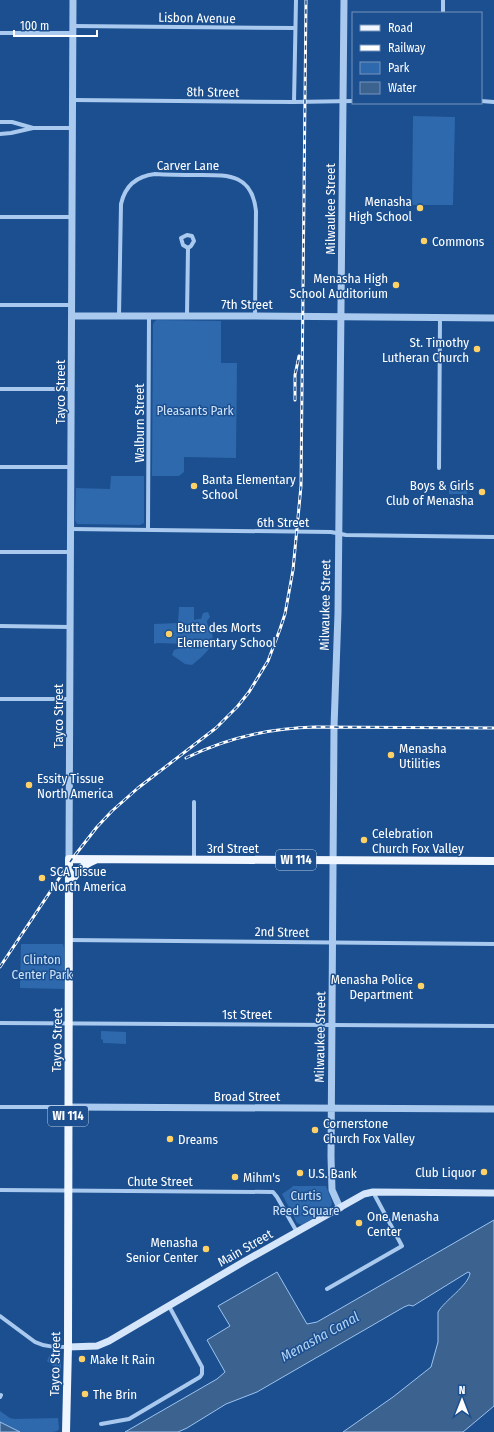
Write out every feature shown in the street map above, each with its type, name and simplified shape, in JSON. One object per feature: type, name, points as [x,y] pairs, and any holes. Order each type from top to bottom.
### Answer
[{"type":"main road","name":"3rd Street","points":[[69,859],[494,861]]},
{"type":"main road","name":"Tayco Street","points":[[66,1431],[68,1347],[69,859]]},
{"type":"main road","points":[[69,885],[83,866],[98,859]]},
{"type":"main road","name":"Main Street","points":[[68,1347],[93,1347],[100,1345],[364,1194],[373,1192],[492,1192]]},
{"type":"street","name":"Tayco Street","points":[[69,859],[74,0]]},
{"type":"street","points":[[294,102],[296,0]]},
{"type":"street","name":"Milwaukee Street","points":[[340,1208],[332,1190],[332,1024],[334,727],[338,613],[344,0]]},
{"type":"street","points":[[443,0],[443,12]]},
{"type":"street","name":"Lisbon Avenue","points":[[0,33],[73,30],[296,28]]},
{"type":"street","name":"8th Street","points":[[73,100],[352,101]]},
{"type":"street","points":[[482,102],[494,102]]},
{"type":"street","points":[[0,122],[12,122],[33,128]]},
{"type":"street","points":[[0,134],[33,128],[73,128]]},
{"type":"street","name":"Carver Lane","points":[[119,316],[122,198],[127,188],[135,181],[141,177],[155,174],[223,175],[237,178],[248,187],[254,200],[256,211],[255,316]]},
{"type":"street","points":[[0,217],[72,217]]},
{"type":"street","points":[[187,316],[188,248]]},
{"type":"street","points":[[0,305],[72,305]]},
{"type":"street","name":"7th Street","points":[[72,316],[494,318]]},
{"type":"street","name":"Walburn Street","points":[[148,529],[149,316]]},
{"type":"street","points":[[439,468],[440,318]]},
{"type":"street","points":[[0,389],[72,389]]},
{"type":"street","points":[[0,467],[71,467]]},
{"type":"street","name":"6th Street","points":[[71,529],[331,532],[359,536],[494,538]]},
{"type":"street","points":[[0,552],[71,552]]},
{"type":"street","points":[[0,626],[70,627]]},
{"type":"street","points":[[0,699],[70,699]]},
{"type":"street","points":[[194,802],[194,860]]},
{"type":"street","name":"2nd Street","points":[[69,940],[494,944]]},
{"type":"street","name":"1st Street","points":[[0,1023],[494,1026]]},
{"type":"street","name":"Broad Street","points":[[0,1107],[494,1109]]},
{"type":"street","name":"Chute Street","points":[[0,1190],[273,1192],[297,1232]]},
{"type":"street","points":[[328,1289],[402,1246],[373,1192]]},
{"type":"street","points":[[101,1424],[129,1419],[200,1377],[202,1374],[202,1367],[169,1306]]},
{"type":"street","points":[[0,1316],[41,1345],[51,1347],[68,1347]]},
{"type":"green space","points":[[413,116],[455,117],[453,205],[412,205]]},
{"type":"green space","name":"Pleasants Park","points":[[157,320],[221,321],[221,363],[237,363],[236,458],[184,457],[184,472],[179,476],[152,476],[153,324]]},
{"type":"green space","points":[[111,476],[144,476],[144,523],[140,525],[77,524],[75,520],[76,488],[110,489]]},
{"type":"green space","points":[[449,483],[468,484],[467,494],[449,494]]},
{"type":"green space","points":[[179,607],[194,607],[194,620],[201,619],[203,613],[208,612],[210,617],[207,621],[212,633],[212,643],[207,651],[192,665],[185,664],[172,655],[174,650],[185,644],[154,644],[154,624],[178,623]]},
{"type":"green space","name":"Clinton Center Park","points":[[21,944],[63,944],[64,989],[20,988]]},
{"type":"green space","points":[[101,1031],[126,1032],[126,1044],[103,1043],[103,1040],[101,1039]]},
{"type":"green space","name":"Curtis Reed Square","points":[[293,1186],[326,1186],[332,1202],[331,1207],[302,1225],[297,1223],[282,1194]]},
{"type":"green space","points":[[51,1352],[55,1352],[59,1355],[61,1360],[61,1369],[57,1369],[47,1361]]},
{"type":"green space","points":[[0,1411],[10,1418],[15,1419],[58,1418],[59,1429],[53,1432],[20,1432],[0,1422]]},
{"type":"water","name":"Menasha Canal","points":[[494,1220],[494,1406],[463,1432],[343,1432],[393,1397],[431,1367],[438,1342],[438,1312],[469,1278],[470,1273],[468,1272],[413,1306],[409,1305],[404,1307],[257,1392],[226,1404],[187,1428],[178,1432],[125,1432],[217,1379],[225,1372],[207,1340],[230,1326],[218,1306],[277,1272],[307,1324],[317,1322]]},
{"type":"water","points":[[0,1422],[20,1432],[0,1432]]},
{"type":"railway","points":[[0,967],[72,859],[97,827],[112,811],[138,788],[216,728],[237,707],[249,692],[268,661],[285,614],[293,570],[301,486],[306,0]]},
{"type":"railway","points":[[295,400],[295,375],[299,356]]},
{"type":"railway","points":[[186,758],[217,745],[249,735],[282,729],[315,727],[494,728]]},
{"type":"place","name":"Menasha High School","points":[[420,208]]},
{"type":"place","name":"Commons","points":[[424,241]]},
{"type":"place","name":"Menasha High School Auditorium","points":[[396,285]]},
{"type":"place","name":"St. Timothy Lutheran Church","points":[[477,349]]},
{"type":"place","name":"Banta Elementary School","points":[[194,486]]},
{"type":"place","name":"Boys & Girls Club of Menasha","points":[[482,492]]},
{"type":"place","name":"Butte des Morts Elementary School","points":[[169,634]]},
{"type":"place","name":"Menasha Utilities","points":[[391,755]]},
{"type":"place","name":"Essity Tissue North America","points":[[29,785]]},
{"type":"place","name":"Celebration Church Fox Valley","points":[[364,840]]},
{"type":"place","name":"SCA Tissue North America","points":[[42,878]]},
{"type":"place","name":"Menasha Police Department","points":[[421,986]]},
{"type":"place","name":"Cornerstone Church Fox Valley","points":[[315,1130]]},
{"type":"place","name":"Dreams","points":[[170,1139]]},
{"type":"place","name":"Club Liquor","points":[[484,1172]]},
{"type":"place","name":"U.S. Bank","points":[[300,1173]]},
{"type":"place","name":"Mihm's","points":[[235,1177]]},
{"type":"place","name":"One Menasha Center","points":[[359,1223]]},
{"type":"place","name":"Menasha Senior Center","points":[[206,1249]]},
{"type":"place","name":"Make It Rain","points":[[82,1359]]},
{"type":"place","name":"The Brin","points":[[85,1394]]}]
